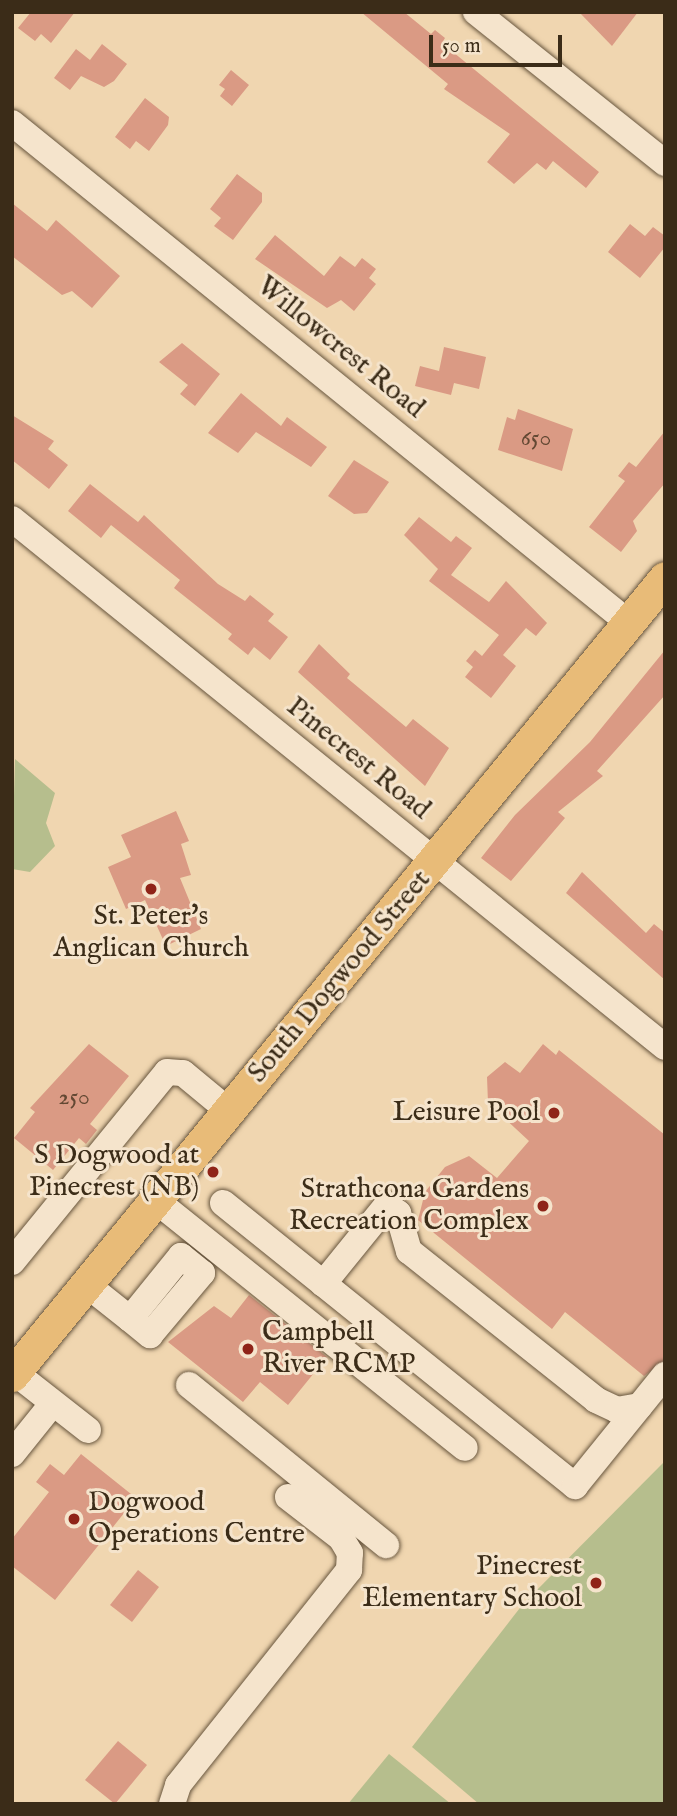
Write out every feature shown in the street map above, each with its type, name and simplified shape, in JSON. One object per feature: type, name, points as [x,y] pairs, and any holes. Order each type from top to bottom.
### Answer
[{"type":"main road","name":"South Dogwood Street","points":[[13,1373],[665,578]]},
{"type":"street","points":[[476,12],[665,163]]},
{"type":"street","name":"Willowcrest Road","points":[[12,123],[629,623]]},
{"type":"street","name":"Pinecrest Road","points":[[12,519],[665,1047]]},
{"type":"street","points":[[12,1262],[167,1072],[183,1073],[229,1111]]},
{"type":"street","points":[[154,1199],[465,1448]]},
{"type":"street","points":[[223,1203],[575,1486],[665,1375]]},
{"type":"street","points":[[323,1284],[387,1205],[398,1213],[409,1251],[596,1400],[617,1410],[640,1405]]},
{"type":"street","points":[[86,1283],[130,1320]]},
{"type":"street","points":[[13,1373],[88,1430]]},
{"type":"street","points":[[189,1385],[386,1545]]},
{"type":"street","points":[[12,1454],[54,1403]]},
{"type":"street","points":[[172,1804],[178,1785],[349,1570],[350,1553],[341,1538],[288,1497]]},
{"type":"green space","points":[[15,759],[55,793],[46,823],[55,846],[30,872],[12,869]]},
{"type":"green space","name":"Pinecrest Elementary School","points":[[663,1463],[665,1804],[479,1804],[412,1747],[523,1604]]},
{"type":"green space","points":[[389,1754],[451,1804],[348,1804]]},
{"type":"building","points":[[31,12],[75,12],[51,43],[41,34],[35,41],[18,28]]},
{"type":"building","points":[[361,12],[404,12],[431,34],[435,30],[445,38],[442,43],[599,172],[586,188],[553,161],[546,170],[537,163],[514,184],[487,162],[510,134],[444,89],[448,84]]},
{"type":"building","points":[[579,12],[638,12],[612,46]]},
{"type":"building","points":[[102,44],[127,64],[114,81],[104,87],[81,76],[70,90],[54,78],[76,49],[90,60]]},
{"type":"building","points":[[231,70],[249,85],[232,106],[220,96],[225,89],[219,85]]},
{"type":"building","points":[[145,98],[169,117],[168,125],[149,151],[136,141],[130,149],[115,137]]},
{"type":"building","points":[[237,174],[262,193],[262,202],[233,240],[214,226],[221,218],[210,209]]},
{"type":"building","points":[[12,203],[47,231],[56,220],[120,276],[92,308],[72,291],[62,295],[12,256]]},
{"type":"building","points":[[630,224],[645,236],[653,227],[665,236],[665,247],[640,278],[608,252]]},
{"type":"building","points":[[275,235],[324,276],[340,256],[355,267],[362,258],[376,269],[369,278],[376,284],[354,311],[341,300],[327,308],[255,259]]},
{"type":"building","points":[[182,343],[220,374],[195,406],[180,394],[188,385],[159,362]]},
{"type":"building","points":[[444,347],[486,357],[479,389],[454,383],[451,395],[415,386],[420,366],[439,371]]},
{"type":"building","points":[[241,393],[281,426],[287,417],[327,447],[311,467],[256,432],[238,453],[208,433]]},
{"type":"building","points":[[518,409],[573,429],[562,471],[498,450],[507,417],[515,420]]},
{"type":"building","points":[[12,415],[54,441],[48,449],[68,465],[49,489],[12,460]]},
{"type":"building","points":[[665,431],[665,483],[633,521],[637,531],[621,552],[589,527],[625,481],[618,476],[629,462],[636,467]]},
{"type":"building","points":[[354,460],[389,482],[367,513],[354,514],[328,496]]},
{"type":"building","points":[[90,484],[138,522],[144,515],[218,584],[245,601],[250,595],[274,614],[268,621],[288,637],[270,660],[254,647],[248,655],[228,639],[232,634],[174,588],[180,580],[111,525],[101,538],[68,511]]},
{"type":"building","points":[[419,517],[451,542],[456,536],[472,548],[451,575],[489,602],[506,581],[547,623],[536,636],[526,628],[503,655],[516,666],[491,698],[465,677],[473,667],[466,661],[475,650],[482,656],[499,635],[429,581],[438,569],[404,535]]},
{"type":"building","points":[[319,644],[350,674],[347,678],[406,727],[413,719],[449,748],[425,786],[298,672]]},
{"type":"building","points":[[665,650],[665,695],[597,771],[603,776],[558,812],[565,818],[511,881],[481,858],[515,815],[590,742]]},
{"type":"building","name":"St. Peter's Anglican Church","points":[[176,811],[189,841],[181,844],[191,875],[180,878],[201,929],[166,946],[145,900],[126,909],[108,867],[131,857],[121,835]]},
{"type":"building","points":[[582,872],[646,933],[654,924],[665,933],[665,980],[566,893]]},
{"type":"building","points":[[89,1044],[129,1076],[90,1124],[97,1130],[86,1144],[79,1138],[53,1170],[14,1138],[35,1112],[30,1108]]},
{"type":"building","name":"Strathcona Gardens Recreation Complex","points":[[543,1044],[556,1055],[559,1050],[665,1135],[665,1360],[644,1376],[565,1312],[552,1329],[418,1220],[425,1192],[445,1167],[469,1156],[497,1178],[529,1141],[488,1103],[487,1077],[505,1062],[520,1073]]},
{"type":"building","name":"Campbell River RCMP","points":[[249,1295],[327,1357],[288,1405],[260,1382],[243,1402],[168,1342],[214,1306],[231,1318]]},
{"type":"building","name":"Dogwood Operations Centre","points":[[81,1454],[136,1498],[55,1600],[12,1566],[12,1539],[49,1492],[36,1482],[50,1464],[64,1475]]},
{"type":"building","points":[[138,1570],[159,1587],[132,1622],[110,1605]]},
{"type":"building","points":[[118,1741],[147,1765],[115,1804],[85,1780]]},
{"type":"place","name":"St. Peter's Anglican Church","points":[[151,889]]},
{"type":"place","name":"Leisure Pool","points":[[554,1113]]},
{"type":"place","name":"S Dogwood at Pinecrest (NB)","points":[[213,1172]]},
{"type":"place","name":"Strathcona Gardens Recreation Complex","points":[[543,1206]]},
{"type":"place","name":"Campbell River RCMP","points":[[248,1349]]},
{"type":"place","name":"Dogwood Operations Centre","points":[[74,1519]]},
{"type":"place","name":"Pinecrest Elementary School","points":[[596,1583]]}]
